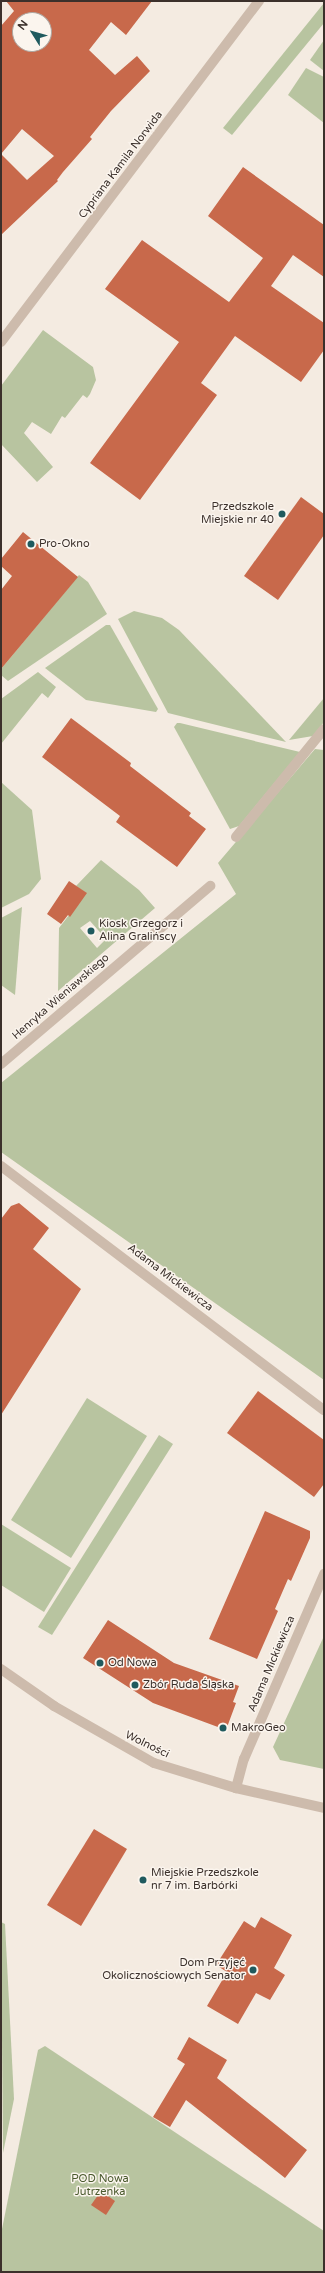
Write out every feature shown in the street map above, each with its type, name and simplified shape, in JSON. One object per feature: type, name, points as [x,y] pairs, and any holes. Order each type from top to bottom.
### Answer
[{"type":"street","name":"Cypriana Kamila Norwida","points":[[1,342],[259,1]]},
{"type":"street","points":[[236,837],[324,729]]},
{"type":"street","name":"Henryka Wieniawskiego","points":[[1,1064],[210,886]]},
{"type":"street","name":"Adama Mickiewicza","points":[[1,1166],[324,1410]]},
{"type":"street","name":"Adama Mickiewicza","points":[[236,1788],[244,1759],[324,1574]]},
{"type":"street","name":"Wolności","points":[[1,1669],[54,1706],[154,1764],[236,1788],[324,1808]]},
{"type":"green space","points":[[324,3],[324,23],[232,135],[223,128]]},
{"type":"green space","points":[[324,40],[324,71],[310,60]]},
{"type":"green space","points":[[306,68],[324,77],[324,123],[288,95]]},
{"type":"green space","points":[[43,330],[93,367],[96,380],[87,398],[83,395],[65,418],[62,416],[51,434],[32,422],[24,433],[53,467],[37,482],[1,444],[1,386]]},
{"type":"green space","points":[[79,575],[88,582],[107,614],[8,681],[1,675],[1,669]]},
{"type":"green space","points":[[134,611],[162,618],[179,630],[286,742],[168,713],[118,619]]},
{"type":"green space","points":[[106,625],[110,625],[158,709],[156,712],[86,700],[45,668]]},
{"type":"green space","points":[[38,672],[56,687],[48,698],[42,693],[1,744],[1,699]]},
{"type":"green space","points":[[324,698],[324,722],[313,736],[289,740]]},
{"type":"green space","points":[[177,723],[300,752],[239,826],[230,829],[174,727]]},
{"type":"green space","points":[[315,749],[324,750],[324,1380],[1,1152],[1,1083],[236,894],[218,863]]},
{"type":"green space","points":[[1,782],[32,810],[41,879],[29,894],[1,908]]},
{"type":"green space","points":[[101,860],[139,890],[155,908],[58,991],[59,928],[86,893],[76,886]],"holes":[[[90,921],[106,939],[97,948],[80,928]]]},
{"type":"green space","points":[[22,907],[15,995],[1,985],[1,918]]},
{"type":"green space","points":[[87,1398],[147,1436],[71,1558],[11,1520]]},
{"type":"green space","points":[[159,1435],[173,1444],[52,1635],[38,1627]]},
{"type":"green space","points":[[1,1524],[71,1568],[44,1612],[1,1585]]},
{"type":"green space","points":[[324,1636],[324,1769],[280,1760],[273,1747]]},
{"type":"green space","points":[[1,1922],[5,1924],[14,2099],[3,2153]]},
{"type":"green space","name":"POD Nowa Jutrzenka","points":[[45,2046],[324,2231],[324,2272],[1,2272],[1,2234],[38,2050]]},
{"type":"building","points":[[6,1],[152,1],[126,35],[111,22],[89,50],[115,75],[137,56],[150,71],[111,111],[90,137],[92,139],[63,172],[57,180],[58,181],[1,235],[1,154],[1,26],[12,13],[12,52],[52,52],[52,12],[13,12],[14,11]],"holes":[[[22,129],[54,156],[27,180],[1,154]]]},
{"type":"building","points":[[243,167],[324,225],[324,277],[293,255],[271,286],[324,323],[324,350],[301,382],[235,336],[201,383],[217,395],[140,500],[90,463],[179,342],[105,289],[142,240],[229,302],[263,258],[208,216]]},
{"type":"building","points":[[301,497],[324,514],[324,535],[278,600],[244,576]]},
{"type":"building","points":[[23,532],[78,577],[1,669],[1,590],[12,576],[1,566],[1,559]]},
{"type":"building","points":[[71,718],[131,763],[130,766],[191,813],[189,816],[206,829],[177,867],[116,822],[120,816],[42,757]]},
{"type":"building","points":[[69,881],[87,893],[70,917],[68,915],[61,924],[47,914]]},
{"type":"building","points":[[19,1203],[49,1228],[33,1249],[81,1289],[1,1415],[1,1219],[11,1206]]},
{"type":"building","points":[[258,1391],[324,1440],[324,1484],[314,1497],[227,1433]]},
{"type":"building","points":[[265,1511],[310,1531],[310,1538],[291,1581],[288,1579],[275,1609],[278,1611],[257,1659],[209,1639]]},
{"type":"building","points":[[108,1620],[174,1663],[239,1686],[233,1702],[236,1703],[226,1730],[153,1703],[83,1658]]},
{"type":"building","points":[[94,1829],[127,1849],[81,1926],[47,1905]]},
{"type":"building","name":"Dom Przyjęć Okolicznościowych Senator","points":[[261,1917],[292,1935],[274,1968],[285,1975],[270,2000],[256,1993],[238,2024],[207,2006],[227,1972],[216,1965],[244,1921],[255,1928]]},
{"type":"building","points":[[189,2037],[227,2060],[217,2078],[307,2150],[285,2178],[186,2100],[170,2127],[153,2117],[185,2064],[177,2059]]},
{"type":"building","points":[[101,2191],[115,2201],[106,2215],[91,2205]]},
{"type":"place","name":"Przedszkole Miejskie nr 40","points":[[282,514]]},
{"type":"place","name":"Pro-Okno","points":[[31,544]]},
{"type":"place","name":"Kiosk Grzegorz i Alina Gralińscy","points":[[91,931]]},
{"type":"place","name":"Od Nowa","points":[[100,1663]]},
{"type":"place","name":"Zbór Ruda Śląska","points":[[135,1685]]},
{"type":"place","name":"MakroGeo","points":[[223,1728]]},
{"type":"place","name":"Miejskie Przedszkole nr 7 im. Barbórki","points":[[143,1880]]},
{"type":"place","name":"Dom Przyjęć Okolicznościowych Senator","points":[[253,1970]]}]
